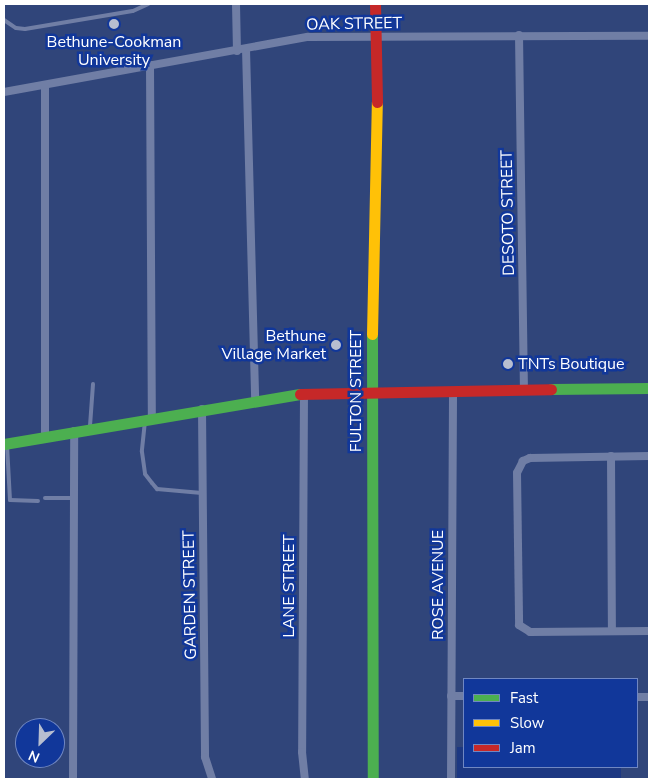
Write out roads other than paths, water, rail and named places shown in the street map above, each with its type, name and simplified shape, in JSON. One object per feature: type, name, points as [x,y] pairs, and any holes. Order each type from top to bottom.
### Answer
[{"type":"street","points":[[236,4],[237,51]]},
{"type":"street","name":"FULTON STREET","points":[[373,779],[371,390],[378,36],[375,4]]},
{"type":"street","name":"DESOTO STREET","points":[[519,35],[524,390]]},
{"type":"street","name":"OAK STREET","points":[[4,92],[308,37],[649,36]]},
{"type":"street","points":[[246,49],[255,399]]},
{"type":"street","points":[[149,418],[150,65]]},
{"type":"street","points":[[45,85],[45,436]]},
{"type":"street","points":[[6,443],[255,399],[304,393],[371,390],[452,391],[649,388]]},
{"type":"street","name":"ROSE AVENUE","points":[[451,779],[452,391]]},
{"type":"street","name":"LANE STREET","points":[[304,393],[302,752],[305,779]]},
{"type":"street","name":"GARDEN STREET","points":[[202,409],[205,757],[212,779]]},
{"type":"street","points":[[73,779],[74,431]]},
{"type":"street","points":[[649,456],[611,456],[523,461],[517,473],[519,625],[523,629],[649,630]]},
{"type":"street","points":[[611,456],[612,631]]},
{"type":"street","points":[[451,696],[463,696]]},
{"type":"lane","points":[[4,20],[16,28],[25,29],[133,11],[148,4]]},
{"type":"lane","points":[[90,428],[92,384]]},
{"type":"lane","points":[[149,418],[142,452],[145,474],[157,489],[202,494]]},
{"type":"lane","points":[[6,443],[10,500],[38,501]]},
{"type":"lane","points":[[45,498],[74,498]]},
{"type":"water","points":[[457,747],[463,747],[463,768],[621,768],[621,779],[457,779]]},
{"type":"place","name":"Bethune-Cookman University","points":[[114,24]]},
{"type":"place","name":"Bethune Village Market","points":[[336,345]]},
{"type":"place","name":"TNTs Boutique","points":[[508,364]]}]
